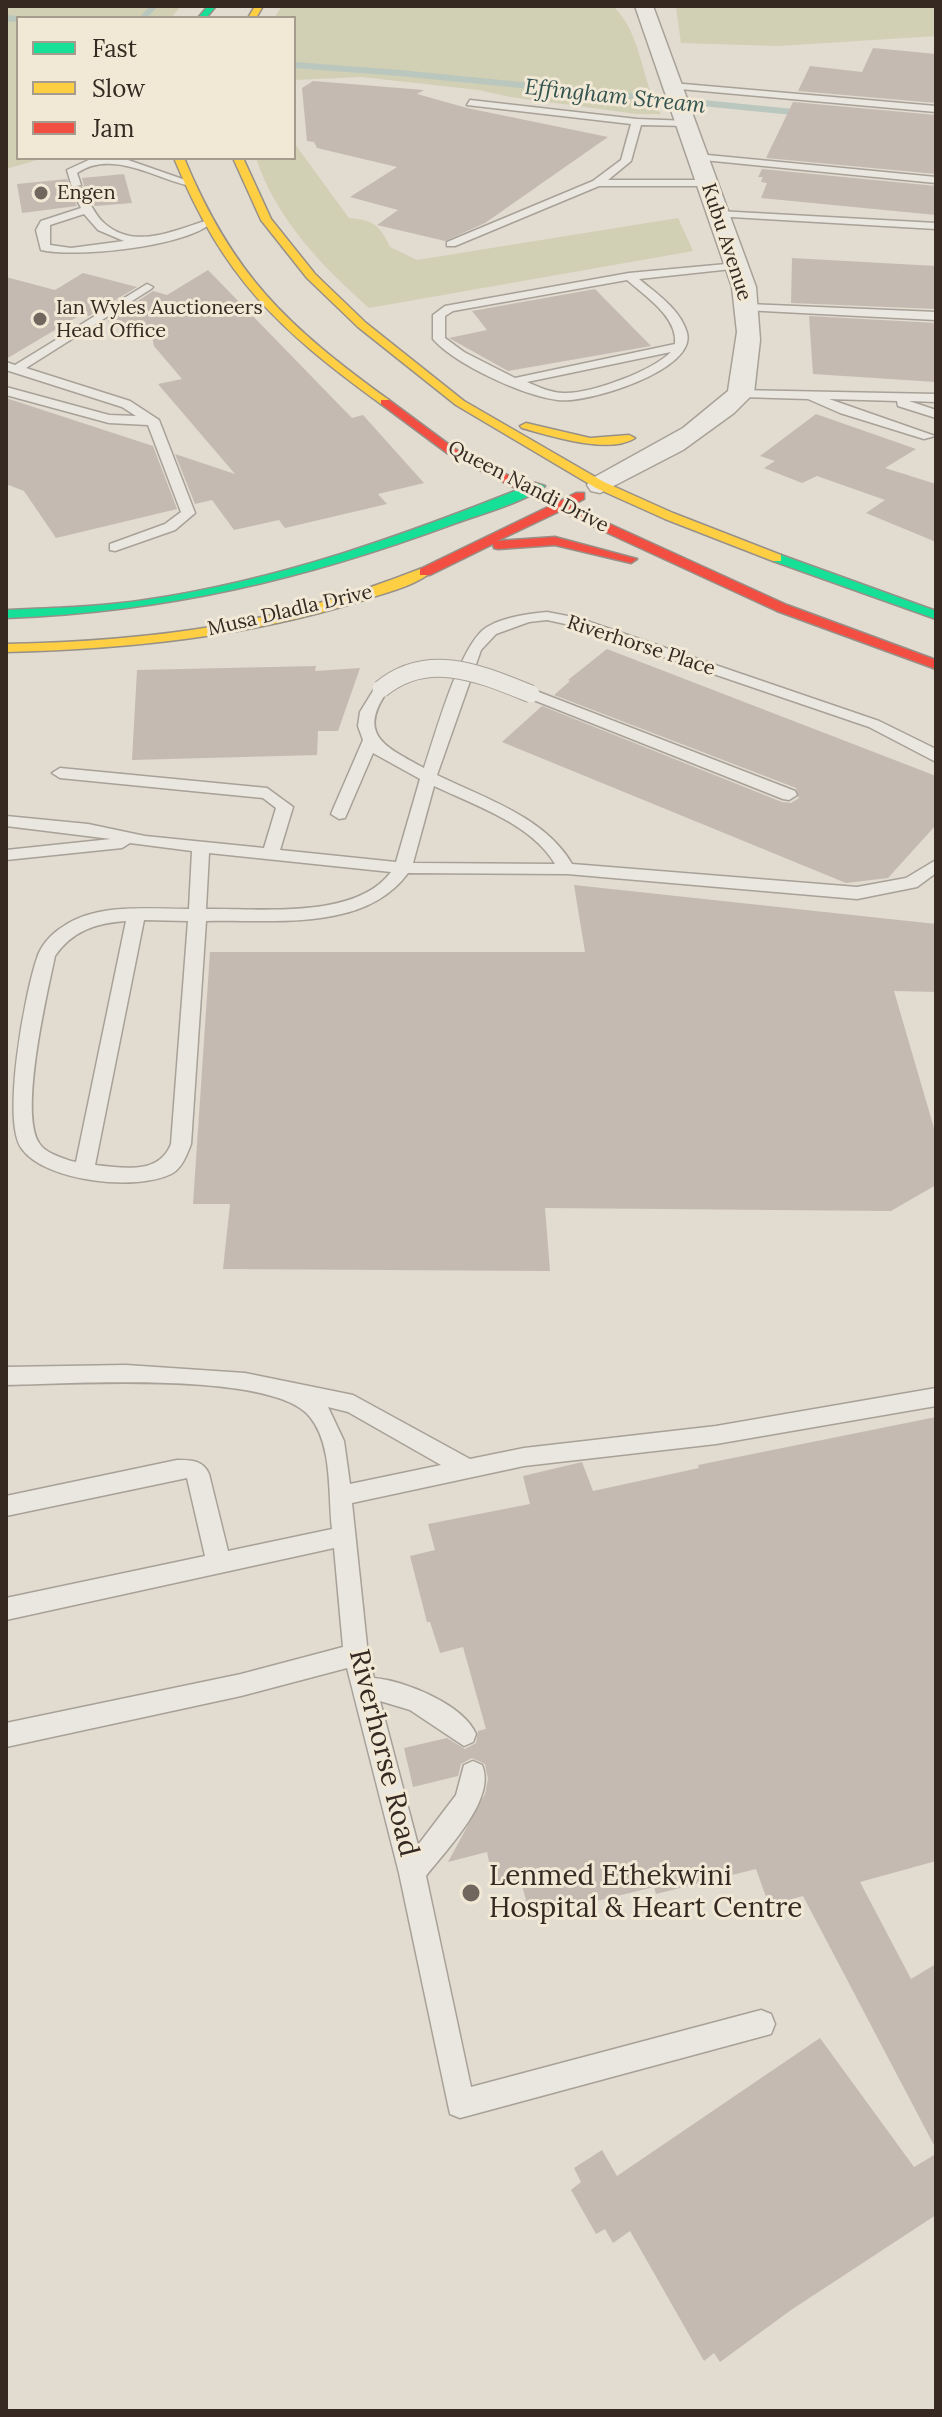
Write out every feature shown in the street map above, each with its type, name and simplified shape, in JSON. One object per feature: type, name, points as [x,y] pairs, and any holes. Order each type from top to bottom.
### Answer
[{"type":"main road","name":"Queen Nandi Drive","points":[[180,160],[205,224],[223,255],[250,288],[299,338],[458,456],[707,576],[826,627],[936,665]]},
{"type":"main road","name":"Queen Nandi Drive","points":[[239,160],[266,220],[311,276],[362,325],[460,403],[600,485],[843,583],[936,615]]},
{"type":"main road","points":[[460,403],[557,436],[607,442],[629,438]]},
{"type":"main road","points":[[446,525],[467,506],[474,486],[471,470],[458,456]]},
{"type":"main road","name":"Musa Dladla Drive","points":[[6,614],[63,613],[195,598],[284,577],[446,525],[531,490],[572,468]]},
{"type":"main road","name":"Musa Dladla Drive","points":[[6,648],[109,646],[240,627],[326,607],[383,589],[472,550],[600,485]]},
{"type":"main road","points":[[472,550],[514,542],[555,541],[595,548],[666,571],[707,576]]},
{"type":"street","points":[[644,6],[673,89]]},
{"type":"street","name":"Kubu Avenue","points":[[673,89],[737,266],[748,308],[747,346],[740,381]]},
{"type":"street","points":[[572,468],[663,424],[740,381]]},
{"type":"street","points":[[600,485],[719,416],[740,381]]},
{"type":"lane","points":[[673,89],[936,109]]},
{"type":"lane","points":[[470,103],[637,122],[685,120]]},
{"type":"lane","points":[[451,244],[597,183],[626,161],[637,122]]},
{"type":"lane","points":[[697,157],[936,180]]},
{"type":"lane","points":[[76,185],[71,172],[79,165],[120,160],[135,163],[160,176],[186,182]]},
{"type":"lane","points":[[597,183],[707,183]]},
{"type":"lane","points":[[81,198],[99,226],[113,235],[147,241]]},
{"type":"lane","points":[[86,210],[45,223],[42,230],[45,248],[71,251],[177,237],[205,224]]},
{"type":"lane","points":[[718,214],[936,226]]},
{"type":"lane","points":[[629,276],[675,317],[681,334],[682,346],[676,357],[656,371],[582,395],[554,397],[481,367],[441,343],[440,313],[490,298],[629,276],[737,266]]},
{"type":"lane","points":[[12,367],[147,287]]},
{"type":"lane","points":[[748,308],[936,316]]},
{"type":"lane","points":[[516,381],[682,346]]},
{"type":"lane","points":[[12,367],[126,404],[150,420],[160,436],[188,513],[170,527],[115,547]]},
{"type":"lane","points":[[740,381],[810,395],[936,398]]},
{"type":"lane","points":[[34,399],[62,383]]},
{"type":"lane","points":[[6,391],[109,419],[150,420]]},
{"type":"lane","points":[[810,395],[844,410],[929,436]]},
{"type":"lane","points":[[883,396],[936,414]]},
{"type":"lane","name":"Riverhorse Place","points":[[403,868],[428,778],[474,649],[491,631],[509,623],[547,616],[573,621],[874,724],[923,747],[936,757]]},
{"type":"lane","points":[[567,869],[551,845],[527,828],[428,778],[385,753],[371,740],[365,720],[371,701],[381,689],[396,676],[433,668],[482,675],[789,795]]},
{"type":"lane","points":[[339,814],[371,740]]},
{"type":"lane","points":[[60,773],[267,793],[285,807],[270,854]]},
{"type":"lane","points":[[6,821],[88,829],[145,841],[403,868],[567,869],[857,893],[911,883],[936,865]]},
{"type":"lane","points":[[6,855],[145,841]]},
{"type":"lane","points":[[201,846],[197,915],[197,952],[181,1144],[177,1155],[168,1167],[156,1171],[84,1171],[64,1167],[34,1154],[26,1139],[26,1061],[46,956],[53,940],[64,931],[96,919],[136,916],[197,915],[305,914],[340,909],[380,892],[392,883],[403,868]]},
{"type":"lane","points":[[84,1171],[136,916]]},
{"type":"lane","name":"Riverhorse Road","points":[[6,1376],[150,1374],[225,1379],[283,1388],[301,1396],[318,1410],[331,1432],[356,1655],[412,1873],[460,2104],[761,2024]]},
{"type":"lane","points":[[283,1388],[353,1404],[468,1469]]},
{"type":"lane","points":[[339,1496],[524,1457],[716,1435],[936,1397]]},
{"type":"lane","points":[[6,1506],[177,1469],[191,1469],[198,1474],[219,1564]]},
{"type":"lane","points":[[6,1609],[345,1536]]},
{"type":"lane","points":[[6,1735],[241,1685],[356,1655]]},
{"type":"lane","points":[[365,1688],[386,1689],[410,1697],[439,1713],[464,1734]]},
{"type":"lane","points":[[412,1873],[468,1800],[473,1773]]},
{"type":"shaded area","points":[[6,6],[181,6],[173,16],[16,16],[16,160],[37,160],[6,169]]},
{"type":"shaded area","points":[[282,6],[613,6],[630,30],[661,114],[637,114],[479,90],[362,77],[296,80],[296,16],[275,16]]},
{"type":"shaded area","points":[[936,6],[936,36],[778,46],[681,43],[676,8]]},
{"type":"shaded area","points":[[296,146],[349,218],[375,225],[390,247],[417,260],[678,218],[693,251],[369,308],[302,240],[275,201],[257,160],[296,160]]},
{"type":"building","points":[[873,48],[936,54],[936,103],[798,91],[810,66],[862,72]]},
{"type":"building","points":[[313,81],[424,90],[417,94],[467,108],[608,137],[485,223],[445,241],[377,225],[398,210],[350,197],[397,167],[317,148],[314,142],[307,141],[302,88]]},
{"type":"building","points":[[793,102],[936,115],[936,174],[766,158]]},
{"type":"building","points":[[762,169],[936,186],[936,215],[761,198],[767,183],[761,182],[763,177],[758,177]]},
{"type":"building","points":[[124,174],[132,203],[95,206],[87,195],[79,192],[73,197],[77,206],[22,213],[17,184],[67,179],[73,190],[84,186],[82,178]]},
{"type":"building","points":[[792,258],[936,266],[936,309],[791,303]]},
{"type":"building","points":[[208,270],[352,418],[363,415],[424,483],[378,494],[387,504],[285,528],[279,520],[234,530],[212,500],[195,504],[175,454],[235,474],[158,384],[182,379],[154,346],[151,333],[107,321],[153,291],[167,295]]},
{"type":"building","name":"Ian Wyles Auctioneers Head Office","points":[[83,273],[137,287],[89,316],[82,314],[6,359],[6,277],[55,290]]},
{"type":"building","points":[[595,289],[651,346],[508,371],[449,338],[487,330],[472,311]]},
{"type":"building","points":[[809,316],[936,323],[936,382],[813,374]]},
{"type":"building","points":[[6,398],[153,446],[177,509],[56,538],[24,491],[6,484]]},
{"type":"building","points":[[816,414],[916,449],[885,468],[936,484],[936,542],[866,513],[885,500],[817,476],[802,483],[764,468],[775,461],[760,456]]},
{"type":"building","points":[[607,649],[936,776],[936,825],[888,878],[846,883],[502,742],[542,706],[782,802],[791,803],[799,798],[796,788],[554,695]]},
{"type":"building","points":[[316,666],[315,671],[360,668],[338,731],[318,731],[317,755],[132,760],[137,670]]},
{"type":"building","points":[[574,885],[936,924],[936,992],[894,991],[936,1135],[936,1185],[891,1211],[545,1208],[550,1271],[223,1269],[230,1204],[193,1204],[210,952],[585,952]]},
{"type":"building","points":[[936,1417],[936,1861],[860,1882],[911,1979],[936,1964],[936,2149],[803,1896],[769,1905],[756,1869],[656,1894],[654,1887],[531,1917],[520,1879],[494,1887],[487,1852],[448,1862],[485,1794],[488,1779],[485,1764],[472,1758],[461,1764],[458,1776],[413,1787],[404,1748],[447,1738],[465,1749],[476,1743],[478,1731],[486,1729],[463,1647],[440,1653],[430,1622],[427,1622],[410,1556],[435,1550],[428,1524],[530,1504],[523,1476],[582,1462],[593,1491],[699,1468],[698,1465]]},
{"type":"building","points":[[820,2038],[914,2167],[936,2154],[936,2215],[791,2310],[720,2362],[714,2353],[704,2361],[630,2231],[613,2243],[605,2229],[596,2234],[571,2190],[581,2182],[574,2168],[602,2150],[617,2176]]},
{"type":"waterway","points":[[145,16],[154,6]]},
{"type":"waterway","points":[[6,18],[16,19]]},
{"type":"waterway","name":"Effingham Stream","points":[[296,65],[803,113]]},
{"type":"traffic: fast","points":[[204,16],[212,6]]},
{"type":"traffic: fast","points":[[6,614],[144,604],[278,577],[410,536],[539,486]]},
{"type":"traffic: fast","points":[[777,558],[936,615]]},
{"type":"traffic: slow","points":[[253,16],[259,6]]},
{"type":"traffic: slow","points":[[180,160],[215,236],[261,298],[317,351],[385,402]]},
{"type":"traffic: slow","points":[[239,160],[266,220],[311,276],[362,325],[460,403],[600,485],[777,558]]},
{"type":"traffic: slow","points":[[526,426],[590,441],[629,438]]},
{"type":"traffic: slow","points":[[6,648],[114,644],[220,631],[324,608],[425,572]]},
{"type":"traffic: jam","points":[[385,402],[451,451],[523,489],[782,608],[936,665]]},
{"type":"traffic: jam","points":[[425,572],[580,496]]},
{"type":"traffic: jam","points":[[498,545],[555,541],[631,559]]},
{"type":"place","name":"Engen","points":[[41,193]]},
{"type":"place","name":"Ian Wyles Auctioneers Head Office","points":[[40,319]]},
{"type":"place","name":"Lenmed Ethekwini Hospital & Heart Centre","points":[[471,1893]]}]
